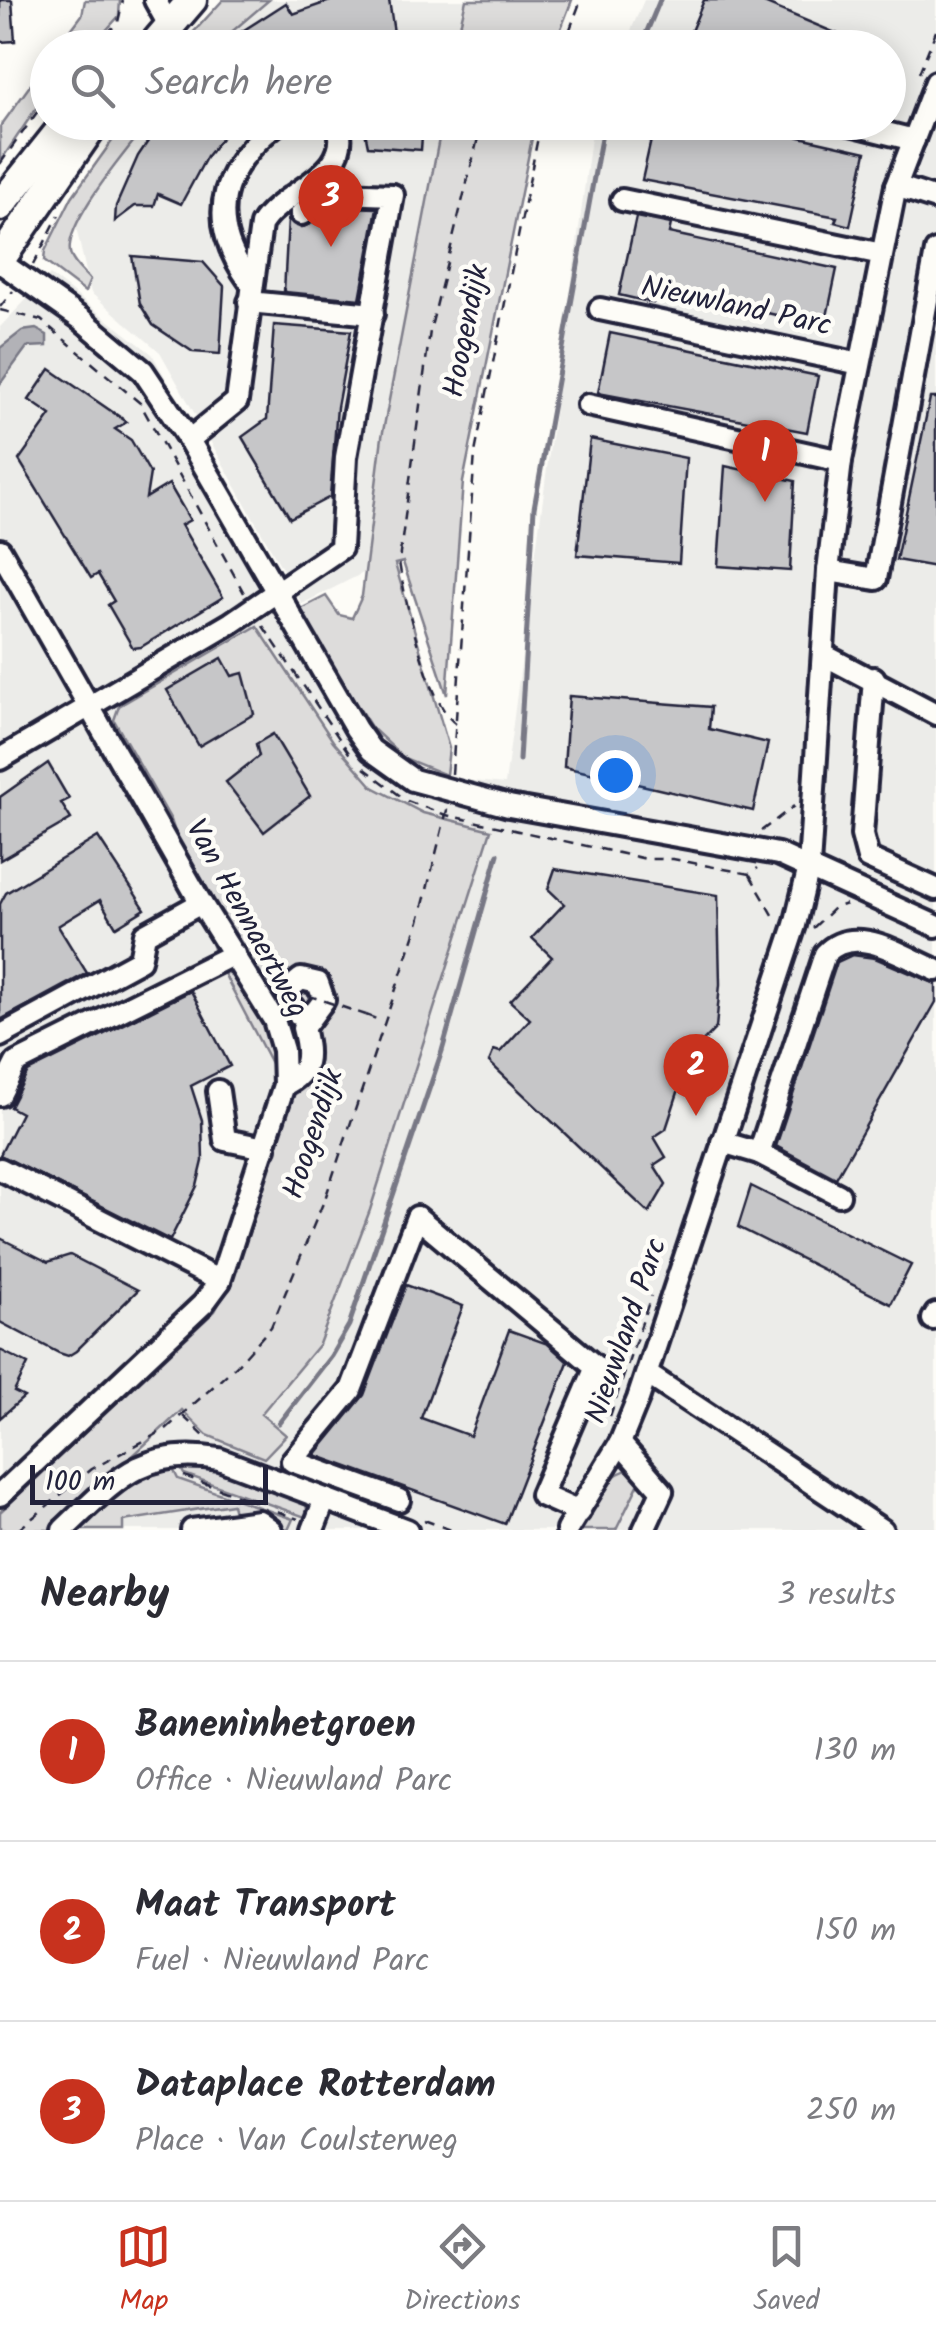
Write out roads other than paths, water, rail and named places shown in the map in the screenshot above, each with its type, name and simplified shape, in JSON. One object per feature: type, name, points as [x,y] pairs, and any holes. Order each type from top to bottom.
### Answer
[{"type":"main road","points":[[147,30],[171,8]]},
{"type":"main road","points":[[0,206],[53,140]]},
{"type":"main road","points":[[0,261],[83,140]]},
{"type":"street","name":"Nieuwland Parc","points":[[573,1521],[620,1443],[647,1374],[722,1142],[783,926],[810,868],[828,571],[841,461],[896,186],[936,82]]},
{"type":"street","points":[[906,138],[914,140]]},
{"type":"street","points":[[250,292],[220,217],[230,177],[244,151],[257,140]]},
{"type":"street","points":[[188,440],[237,401],[260,225],[332,164],[341,140]]},
{"type":"street","points":[[896,186],[936,199]]},
{"type":"street","points":[[0,759],[231,624],[341,548],[346,457],[394,195],[342,193],[302,214]]},
{"type":"street","points":[[622,200],[882,254]]},
{"type":"street","points":[[828,571],[876,579],[936,251]]},
{"type":"street","points":[[0,261],[82,319],[143,371],[371,750],[413,780],[450,792],[778,854],[936,926]]},
{"type":"street","points":[[250,292],[373,314]]},
{"type":"street","name":"Nieuwland Parc","points":[[600,308],[860,364]]},
{"type":"street","points":[[588,405],[841,461]]},
{"type":"street","name":"Van Hennaertweg","points":[[0,550],[265,1006],[283,1050],[284,1085],[220,1281],[203,1304],[0,1495]]},
{"type":"street","points":[[824,655],[936,714]]},
{"type":"street","points":[[874,678],[862,836],[868,858],[936,889]]},
{"type":"street","points":[[0,1036],[140,960],[145,934],[202,903]]},
{"type":"street","points":[[759,1153],[825,954],[835,944],[859,938],[936,970]]},
{"type":"street","points":[[0,1095],[16,1063],[234,954]]},
{"type":"street","points":[[265,1006],[301,1003],[308,1058],[305,1069],[284,1085]]},
{"type":"street","points":[[218,1091],[225,1140],[265,1148]]},
{"type":"street","points":[[722,1142],[759,1153],[839,1194]]},
{"type":"street","points":[[0,1169],[220,1281]]},
{"type":"street","points":[[399,1500],[292,1461],[351,1390],[418,1217],[596,1367],[541,1495],[573,1521]]},
{"type":"street","points":[[647,1374],[882,1530]]},
{"type":"street","points":[[620,1443],[662,1491],[644,1530]]},
{"type":"street","points":[[63,1530],[138,1464],[174,1456],[219,1459],[407,1530]]},
{"type":"street","points":[[314,1528],[324,1499]]},
{"type":"street","points":[[192,1530],[259,1521],[271,1530]]},
{"type":"waterway","points":[[648,30],[660,0]]},
{"type":"waterway","points":[[519,760],[534,508],[601,140]]},
{"type":"waterway","points":[[279,1423],[331,1356],[349,1325],[442,1051],[498,854]]},
{"type":"place","name":"Dataplace Rotterdam","points":[[331,247]]},
{"type":"place","name":"Baneninhetgroen","points":[[765,502]]},
{"type":"place","name":"Maat Transport","points":[[696,1116]]}]
